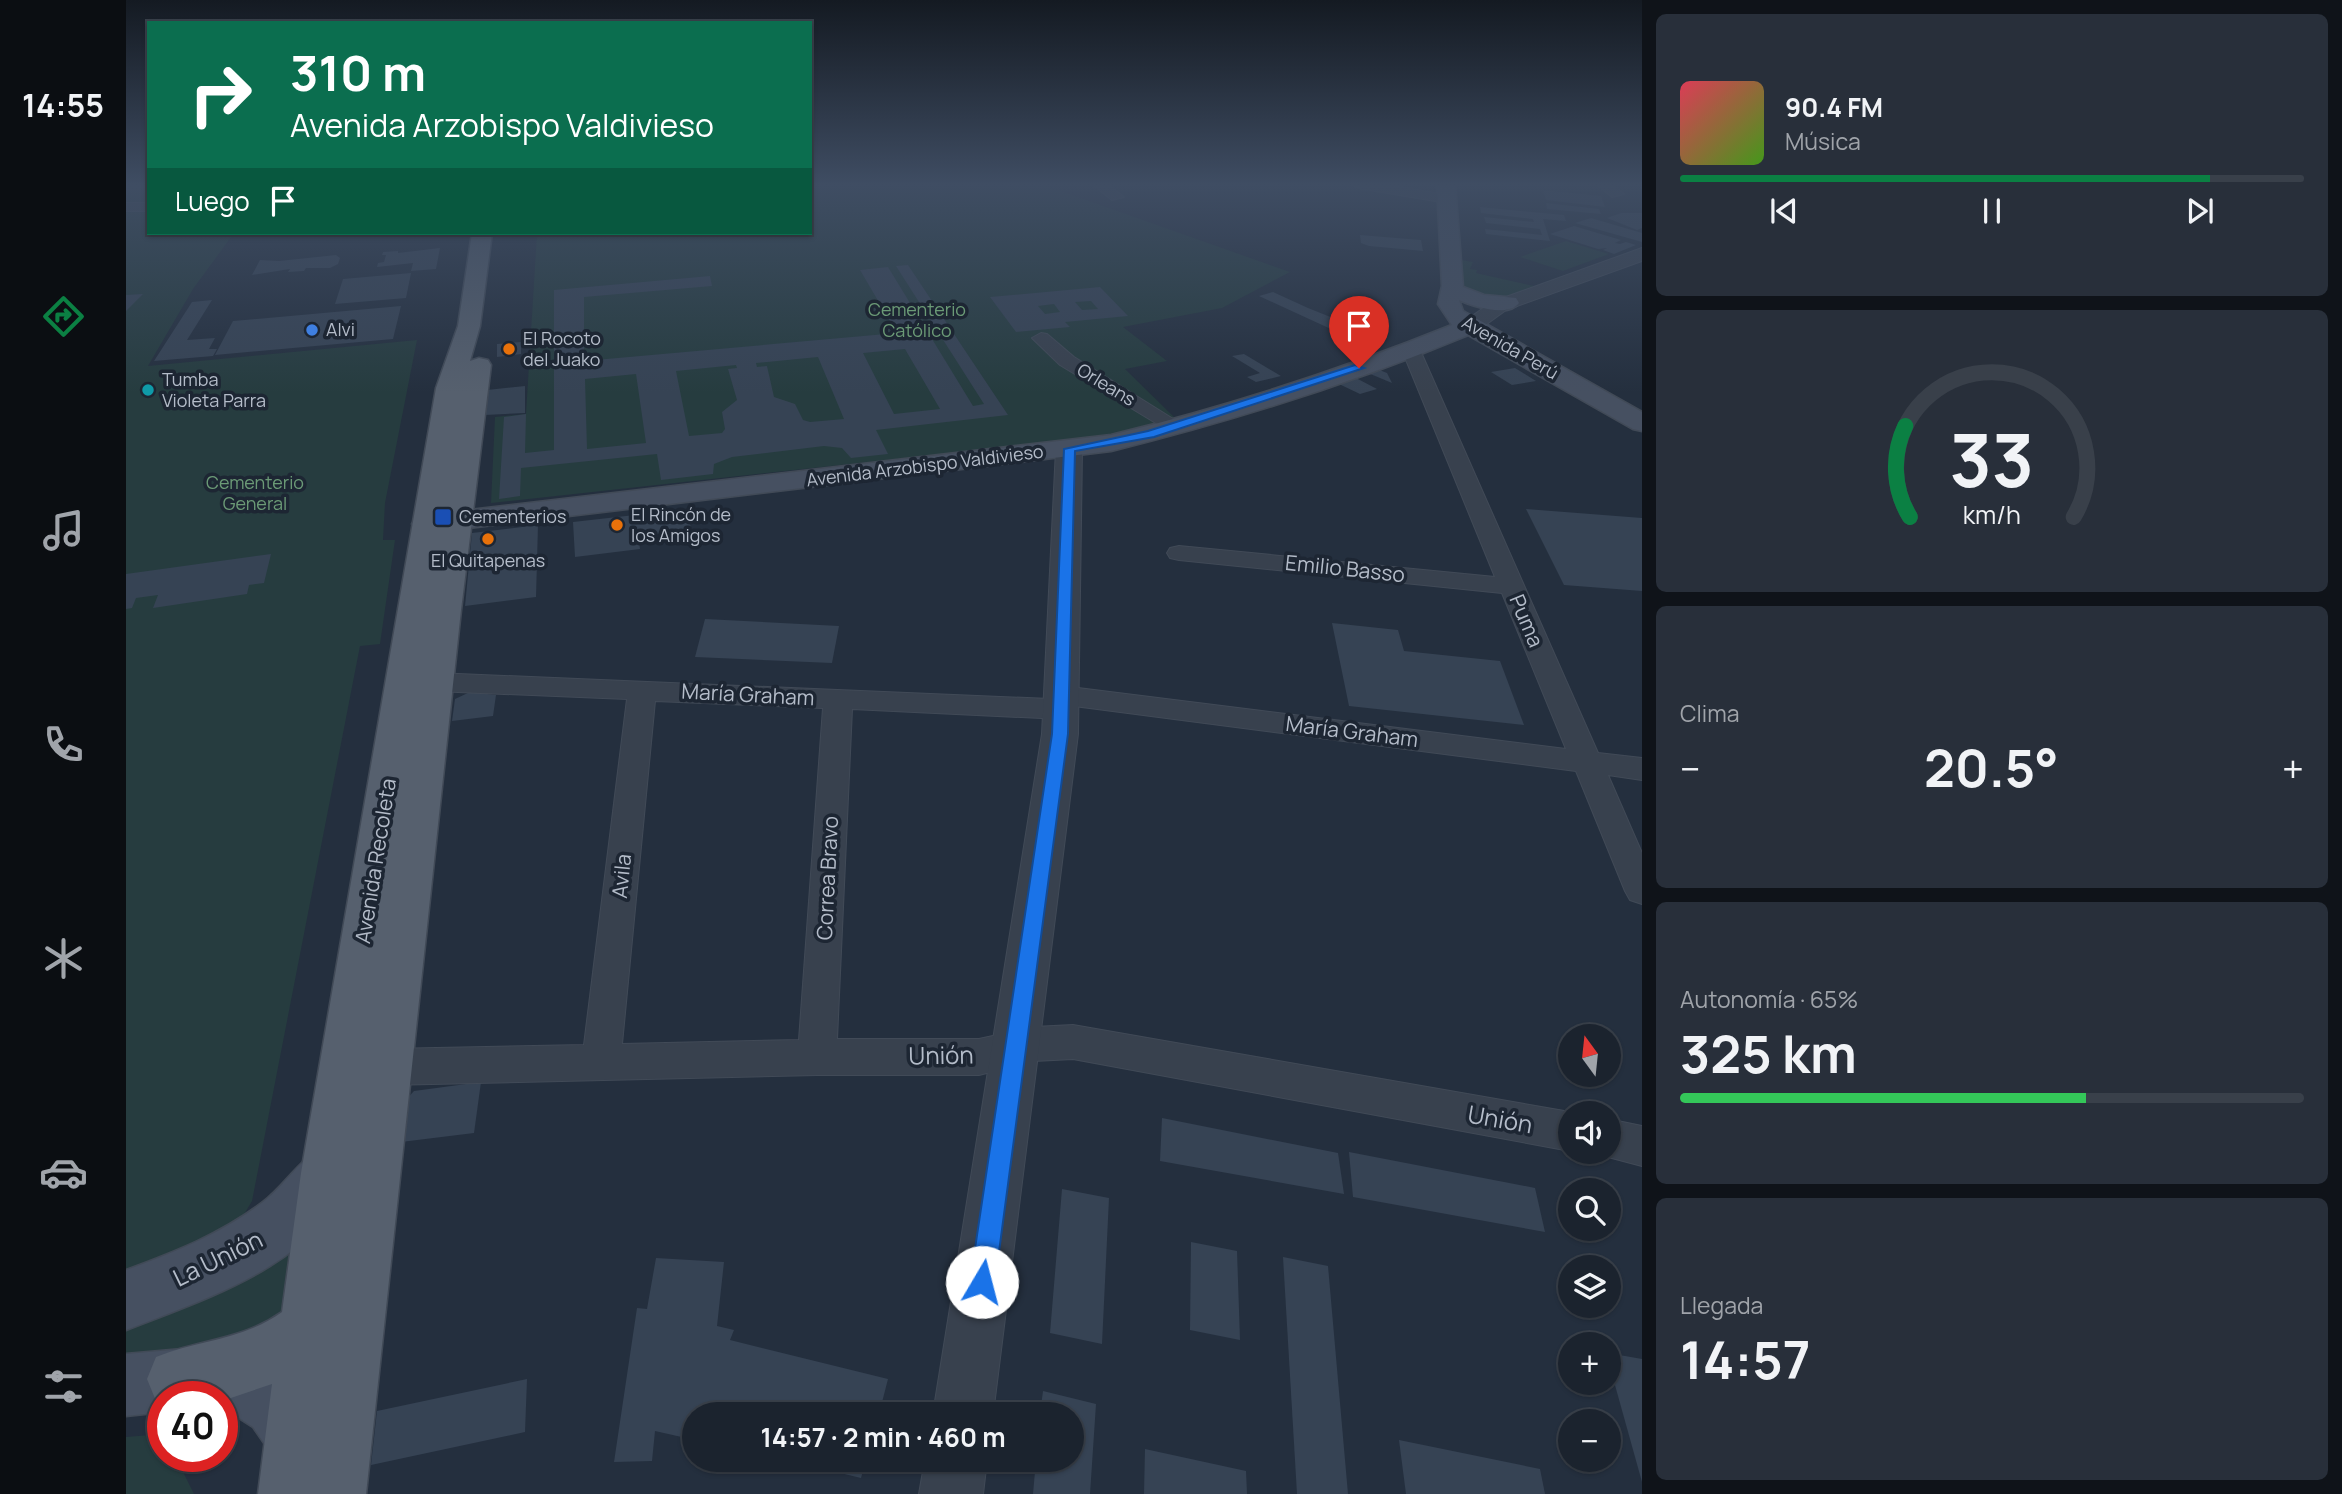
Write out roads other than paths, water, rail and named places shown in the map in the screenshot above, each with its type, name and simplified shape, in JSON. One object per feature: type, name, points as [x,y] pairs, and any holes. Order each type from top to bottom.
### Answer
[{"type":"main road","name":"Avenida Recoleta","points":[[332,1494],[435,682],[452,376],[469,326],[479,254]]},
{"type":"main road","name":"Avenida Recoleta","points":[[294,1465],[328,1173],[492,254]]},
{"type":"main road","points":[[1452,254],[1456,289],[1480,301],[1508,303]]},
{"type":"main road","name":"Avenida Perú","points":[[1456,289],[1448,293],[1448,304],[1455,315],[1535,342],[1642,399]]},
{"type":"main road","name":"Avenida Perú","points":[[1476,321],[1642,423]]},
{"type":"main road","name":"Avenida Arzobispo Valdivieso","points":[[443,522],[1069,449],[1176,427],[1411,351],[1476,321]]},
{"type":"main road","name":"La Unión","points":[[126,1300],[234,1255],[266,1238],[308,1202],[328,1173]]},
{"type":"main road","points":[[158,1381],[243,1367],[267,1357],[312,1328],[361,1279]]},
{"type":"main road","points":[[238,1390],[275,1405],[294,1465]]},
{"type":"street","name":"Avenida Arzobispo Valdivieso","points":[[1476,321],[1508,303],[1642,254]]},
{"type":"street","name":"Orleans","points":[[1041,338],[1067,361],[1176,427]]},
{"type":"street","name":"Puma","points":[[1411,351],[1642,891]]},
{"type":"street","points":[[965,1402],[1017,1049],[1062,702],[1069,449]]},
{"type":"street","name":"Emilio Basso","points":[[1179,553],[1512,586]]},
{"type":"street","name":"María Graham","points":[[435,682],[838,699],[1062,702],[1642,769]]},
{"type":"street","name":"Avila","points":[[601,1062],[642,691]]},
{"type":"street","name":"Correa Bravo","points":[[817,1057],[838,699]]},
{"type":"street","name":"Unión","points":[[387,1066],[817,1057],[979,1057],[1043,1043],[1073,1042],[1558,1130]]},
{"type":"street","points":[[1621,1142],[1642,1146]]},
{"type":"street","points":[[951,1494],[954,1472]]},
{"type":"place","name":"Alvi","points":[[312,330]]},
{"type":"place","name":"El Rocoto del Juako","points":[[509,349]]},
{"type":"place","name":"Tumba Violeta Parra","points":[[148,390]]},
{"type":"place","name":"Cementerios","points":[[443,517]]},
{"type":"place","name":"El Rincón de los Amigos","points":[[617,525]]},
{"type":"place","name":"El Quitapenas","points":[[488,539]]},
{"type":"park label","name":"Cementerio Católico","points":[[917,320]]},
{"type":"park label","name":"Cementerio General","points":[[255,493]]}]
